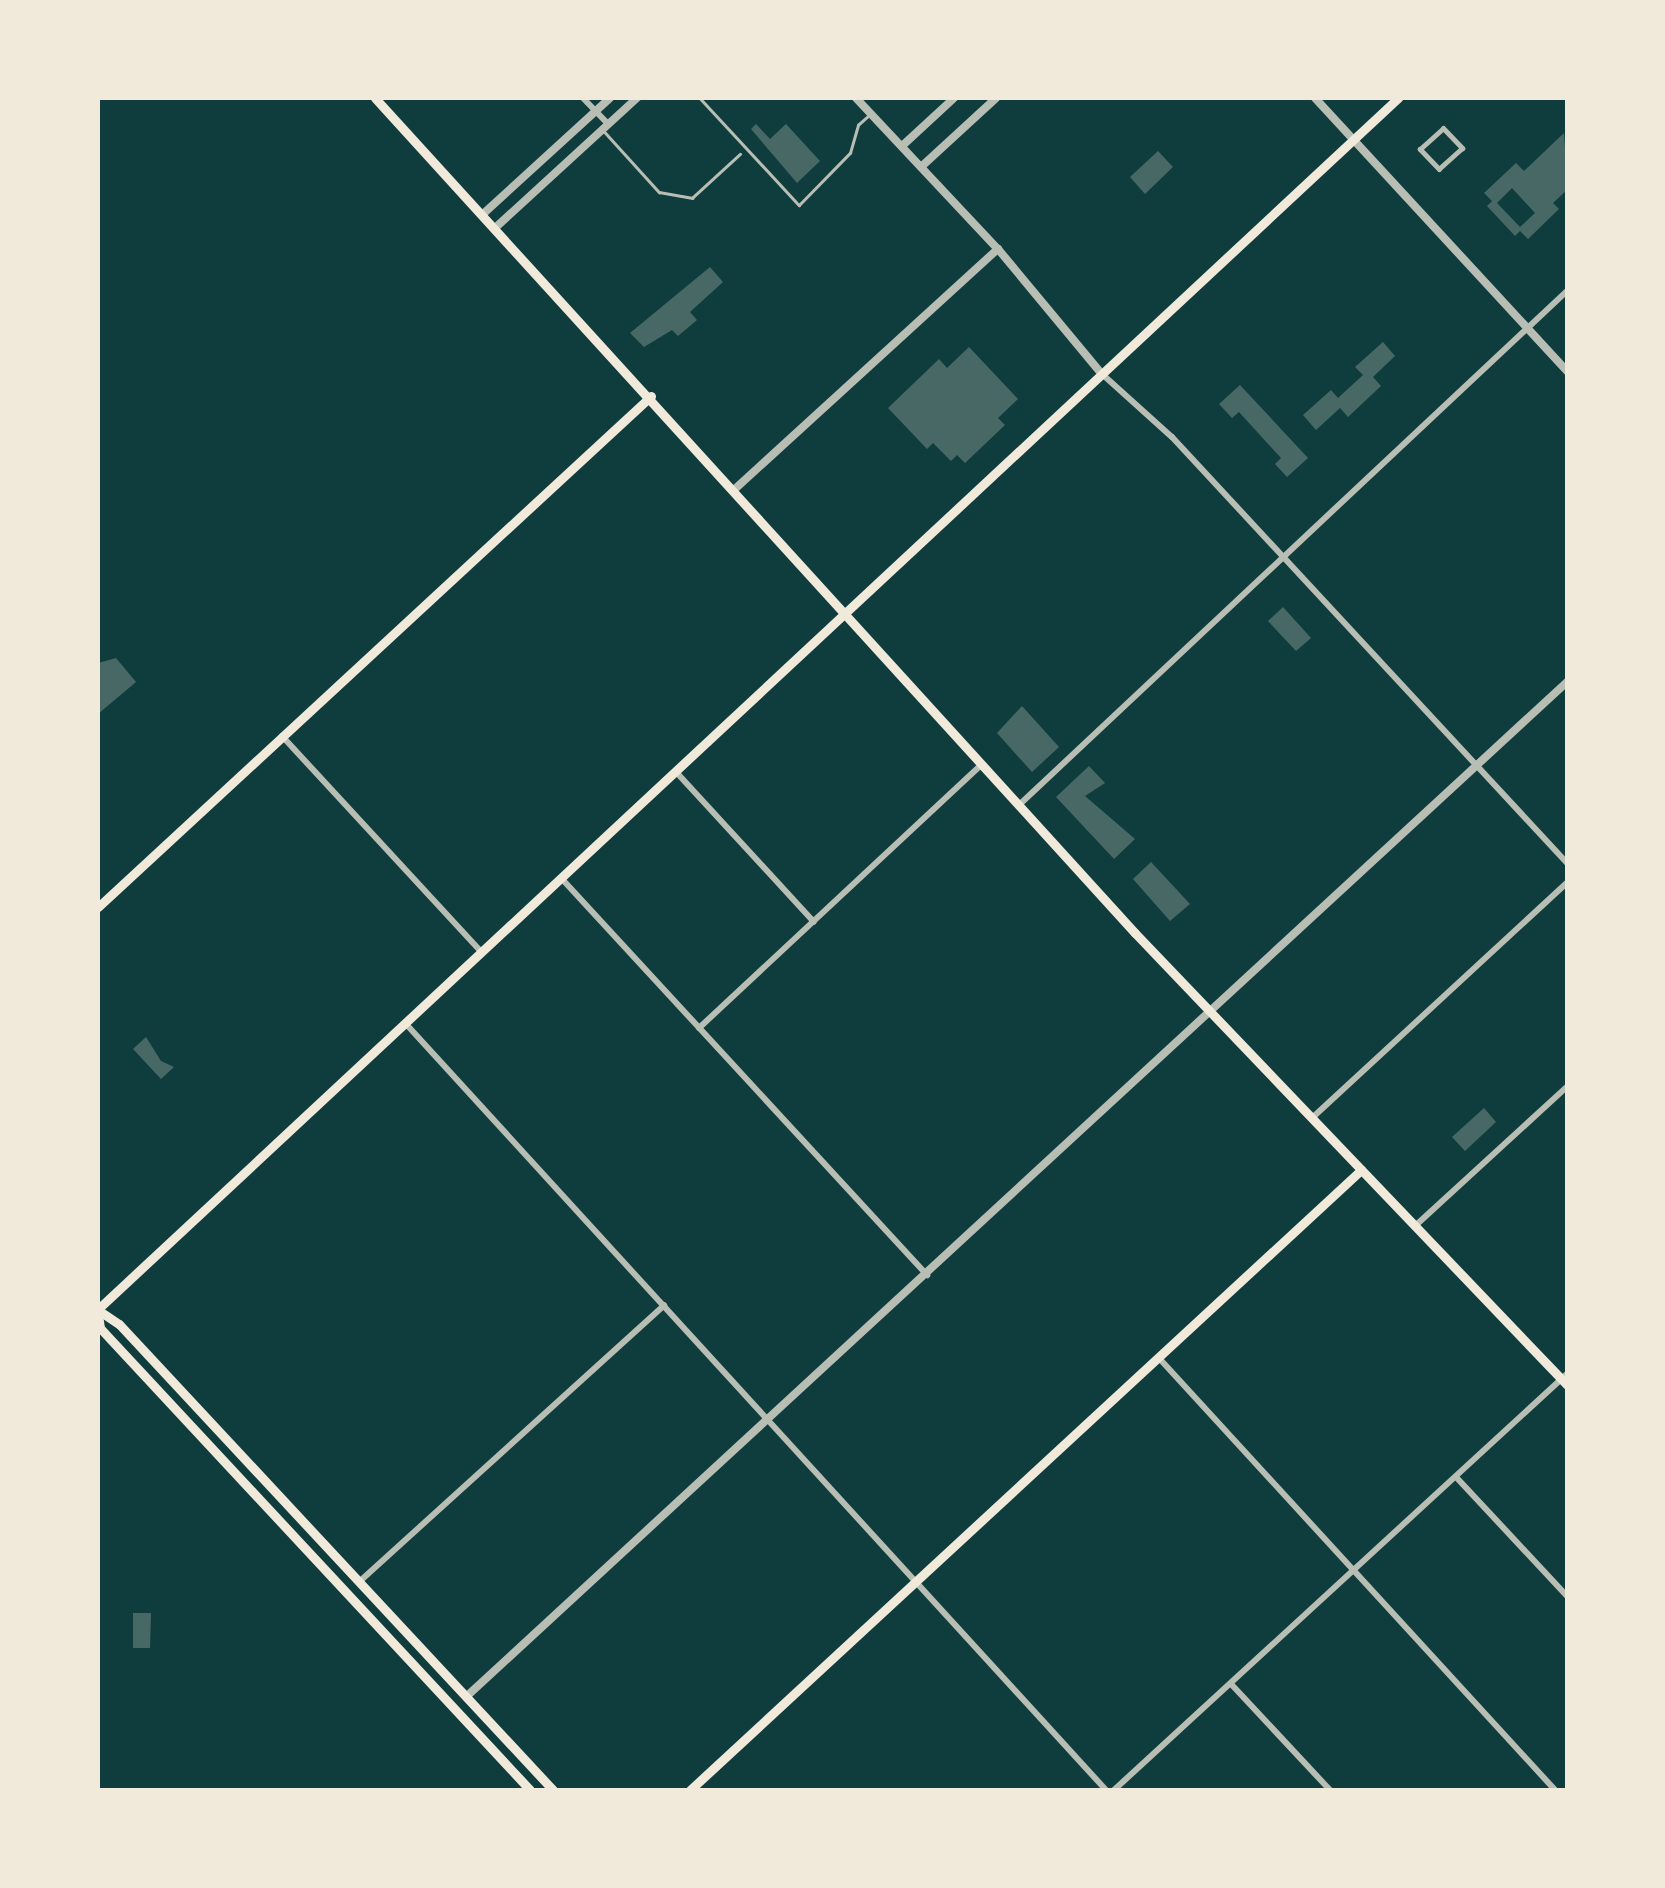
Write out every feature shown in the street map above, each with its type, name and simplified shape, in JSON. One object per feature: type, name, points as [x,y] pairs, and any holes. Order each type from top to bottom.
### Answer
[{"type":"main road","points":[[375,98],[736,488],[846,614],[1211,1012],[1565,1380]]},
{"type":"main road","points":[[98,1311],[1398,98]]},
{"type":"main road","points":[[98,907],[651,396]]},
{"type":"main road","points":[[690,1790],[1361,1170]]},
{"type":"main road","points":[[98,1311],[119,1324],[553,1790]]},
{"type":"main road","points":[[98,1311],[100,1328],[530,1790]]},
{"type":"street","points":[[583,98],[605,127]]},
{"type":"street","points":[[483,214],[610,98]]},
{"type":"street","points":[[495,228],[637,98]]},
{"type":"street","points":[[856,98],[998,249],[1101,373],[1172,437],[1568,864]]},
{"type":"street","points":[[902,146],[954,98]]},
{"type":"street","points":[[921,166],[996,98]]},
{"type":"street","points":[[1315,98],[1525,330],[1568,372]]},
{"type":"street","points":[[1443,128],[1462,148],[1439,169],[1420,149],[1443,128]]},
{"type":"street","points":[[736,488],[998,249]]},
{"type":"street","points":[[1020,805],[1568,290]]},
{"type":"street","points":[[466,1696],[771,1420],[1568,681]]},
{"type":"street","points":[[282,736],[482,953]]},
{"type":"street","points":[[699,1028],[982,764]]},
{"type":"street","points":[[676,773],[814,922]]},
{"type":"street","points":[[562,880],[927,1275]]},
{"type":"street","points":[[1312,1118],[1568,882]]},
{"type":"street","points":[[406,1024],[1106,1790]]},
{"type":"street","points":[[1414,1226],[1568,1086]]},
{"type":"street","points":[[358,1583],[664,1304]]},
{"type":"street","points":[[1158,1357],[1555,1790]]},
{"type":"street","points":[[1114,1790],[1565,1380]]},
{"type":"street","points":[[1456,1477],[1568,1597]]},
{"type":"street","points":[[1232,1685],[1330,1790]]},
{"type":"lane","points":[[700,98],[799,206],[850,153],[858,125],[871,113]]},
{"type":"lane","points":[[605,127],[659,192],[692,198],[740,154]]},
{"type":"building","points":[[756,124],[770,139],[786,124],[820,161],[797,183],[751,129]]},
{"type":"building","points":[[1564,133],[1568,189],[1553,203],[1559,209],[1528,239],[1520,231],[1515,236],[1487,206],[1492,201],[1484,193],[1516,163],[1524,171]],"holes":[[[1512,188],[1535,213],[1520,227],[1497,203]]]},
{"type":"building","points":[[1158,151],[1173,167],[1145,194],[1130,177]]},
{"type":"building","points":[[710,267],[723,282],[690,312],[697,320],[678,336],[672,330],[644,347],[630,333]]},
{"type":"building","points":[[1383,342],[1395,356],[1373,377],[1381,386],[1348,417],[1340,408],[1316,430],[1303,415],[1331,390],[1338,398],[1363,375],[1355,367]]},
{"type":"building","points":[[969,347],[1018,399],[998,418],[1005,425],[965,463],[957,455],[951,461],[933,443],[927,449],[888,408],[939,359],[947,368]]},
{"type":"building","points":[[1240,385],[1308,458],[1287,477],[1275,464],[1281,458],[1239,412],[1232,418],[1219,404]]},
{"type":"building","points":[[1283,607],[1311,638],[1296,651],[1268,621]]},
{"type":"building","points":[[116,658],[136,682],[98,714],[98,663]]},
{"type":"building","points":[[1022,706],[1059,747],[1032,772],[997,733]]},
{"type":"building","points":[[1089,766],[1105,783],[1085,796],[1135,839],[1114,859],[1056,797]]},
{"type":"building","points":[[1151,862],[1190,904],[1170,921],[1133,879]]},
{"type":"building","points":[[146,1037],[161,1061],[174,1067],[161,1079],[133,1049]]},
{"type":"building","points":[[1484,1108],[1496,1122],[1465,1151],[1452,1137]]},
{"type":"building","points":[[133,1613],[151,1613],[150,1648],[133,1648]]}]
